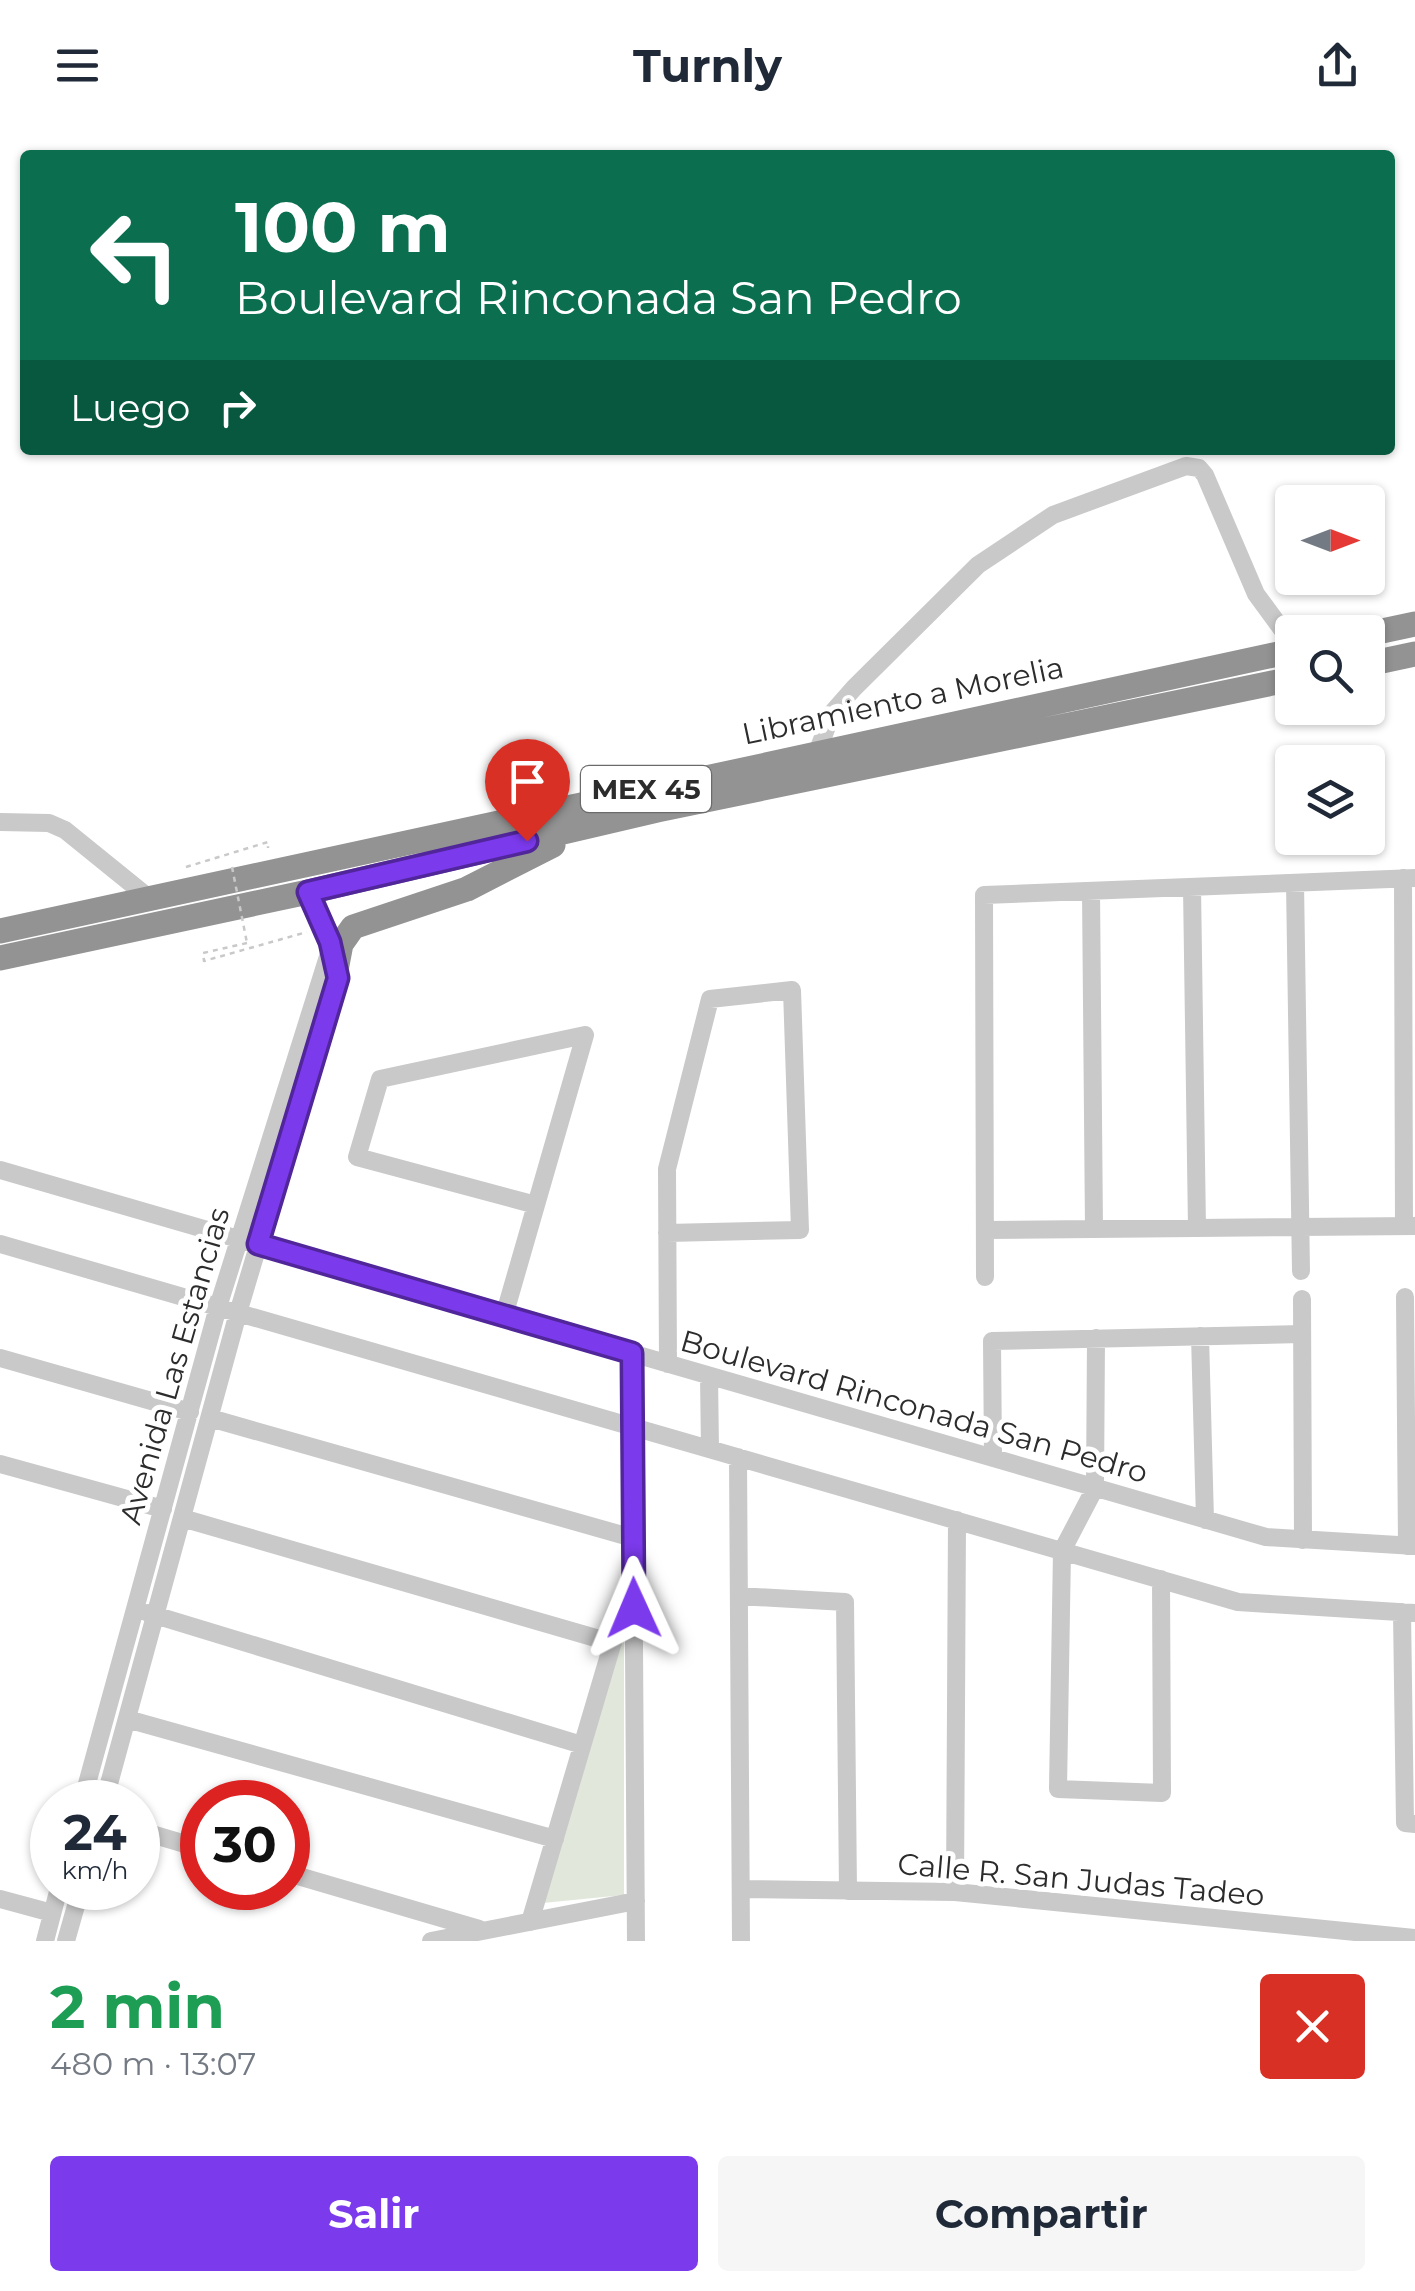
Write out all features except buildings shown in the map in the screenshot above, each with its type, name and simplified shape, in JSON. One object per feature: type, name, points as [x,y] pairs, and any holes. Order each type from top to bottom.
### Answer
[{"type":"highway","points":[[1385,630],[1415,624]]},
{"type":"highway","name":"Libramiento a Morelia","points":[[0,931],[1275,651]]},
{"type":"highway","points":[[1385,660],[1415,654]]},
{"type":"highway","name":"Libramiento a Morelia","points":[[0,958],[591,826],[1275,683]]},
{"type":"highway","points":[[334,956],[353,926],[467,889],[591,826]]},
{"type":"street","points":[[817,752],[832,713],[843,700],[978,565],[1053,515],[1186,466],[1206,476],[1256,594],[1275,622]]},
{"type":"street","points":[[0,822],[49,823],[66,830],[149,898]]},
{"type":"street","points":[[985,1230],[1410,1226],[1409,878],[984,896],[985,1277]]},
{"type":"street","points":[[1294,883],[1301,1271]]},
{"type":"street","points":[[1192,887],[1196,1228]]},
{"type":"street","points":[[1091,891],[1094,1229]]},
{"type":"street","points":[[308,892],[334,956]]},
{"type":"street","name":"Avenida Las Estancias","points":[[88,1780],[218,1307],[334,956]]},
{"type":"street","name":"Avenida Las Estancias","points":[[110,1780],[238,1313],[338,978],[334,956]]},
{"type":"street","points":[[667,1233],[800,1230],[792,990],[710,998],[667,1168],[667,1233],[668,1364]]},
{"type":"street","points":[[504,1316],[536,1205],[585,1035],[380,1079],[357,1157],[536,1205]]},
{"type":"street","name":"Boulevard Rinconada San Pedro","points":[[0,1170],[1266,1538],[1411,1546]]},
{"type":"street","points":[[0,1244],[1238,1602],[1408,1613],[1410,1824]]},
{"type":"street","points":[[1405,1297],[1410,1335],[1411,1546]]},
{"type":"street","points":[[1302,1299],[1303,1540]]},
{"type":"street","points":[[993,1458],[992,1341],[1302,1334]]},
{"type":"street","points":[[1200,1336],[1204,1520]]},
{"type":"street","points":[[1096,1338],[1096,1488],[1062,1551],[1058,1789],[1162,1793],[1162,1579]]},
{"type":"street","points":[[632,1353],[636,1941]]},
{"type":"street","points":[[0,1358],[190,1412]]},
{"type":"street","points":[[709,1376],[710,1449]]},
{"type":"street","points":[[210,1418],[633,1538]]},
{"type":"street","points":[[738,1457],[741,1941]]},
{"type":"street","points":[[0,1464],[163,1509]]},
{"type":"street","points":[[182,1518],[612,1643]]},
{"type":"street","points":[[955,1892],[957,1520]]},
{"type":"street","points":[[530,1922],[634,1572]]},
{"type":"street","points":[[739,1596],[845,1602],[848,1891]]},
{"type":"street","points":[[136,1609],[582,1745]]},
{"type":"street","points":[[127,1719],[554,1839]]},
{"type":"street","points":[[310,1880],[485,1931]]},
{"type":"street","name":"Calle R. San Judas Tadeo","points":[[741,1889],[955,1892],[1415,1938]]},
{"type":"street","points":[[0,1899],[52,1913]]},
{"type":"street","points":[[432,1941],[636,1901]]},
{"type":"street","points":[[45,1941],[53,1910]]},
{"type":"street","points":[[66,1941],[74,1910]]},
{"type":"path","points":[[232,867],[247,943],[202,952],[204,961],[323,927]]},
{"type":"shaded area","points":[[624,1632],[624,1895],[543,1903]]},
{"type":"route","points":[[527,841],[308,892],[330,942],[338,978],[258,1244],[632,1353],[634,1608]]}]
